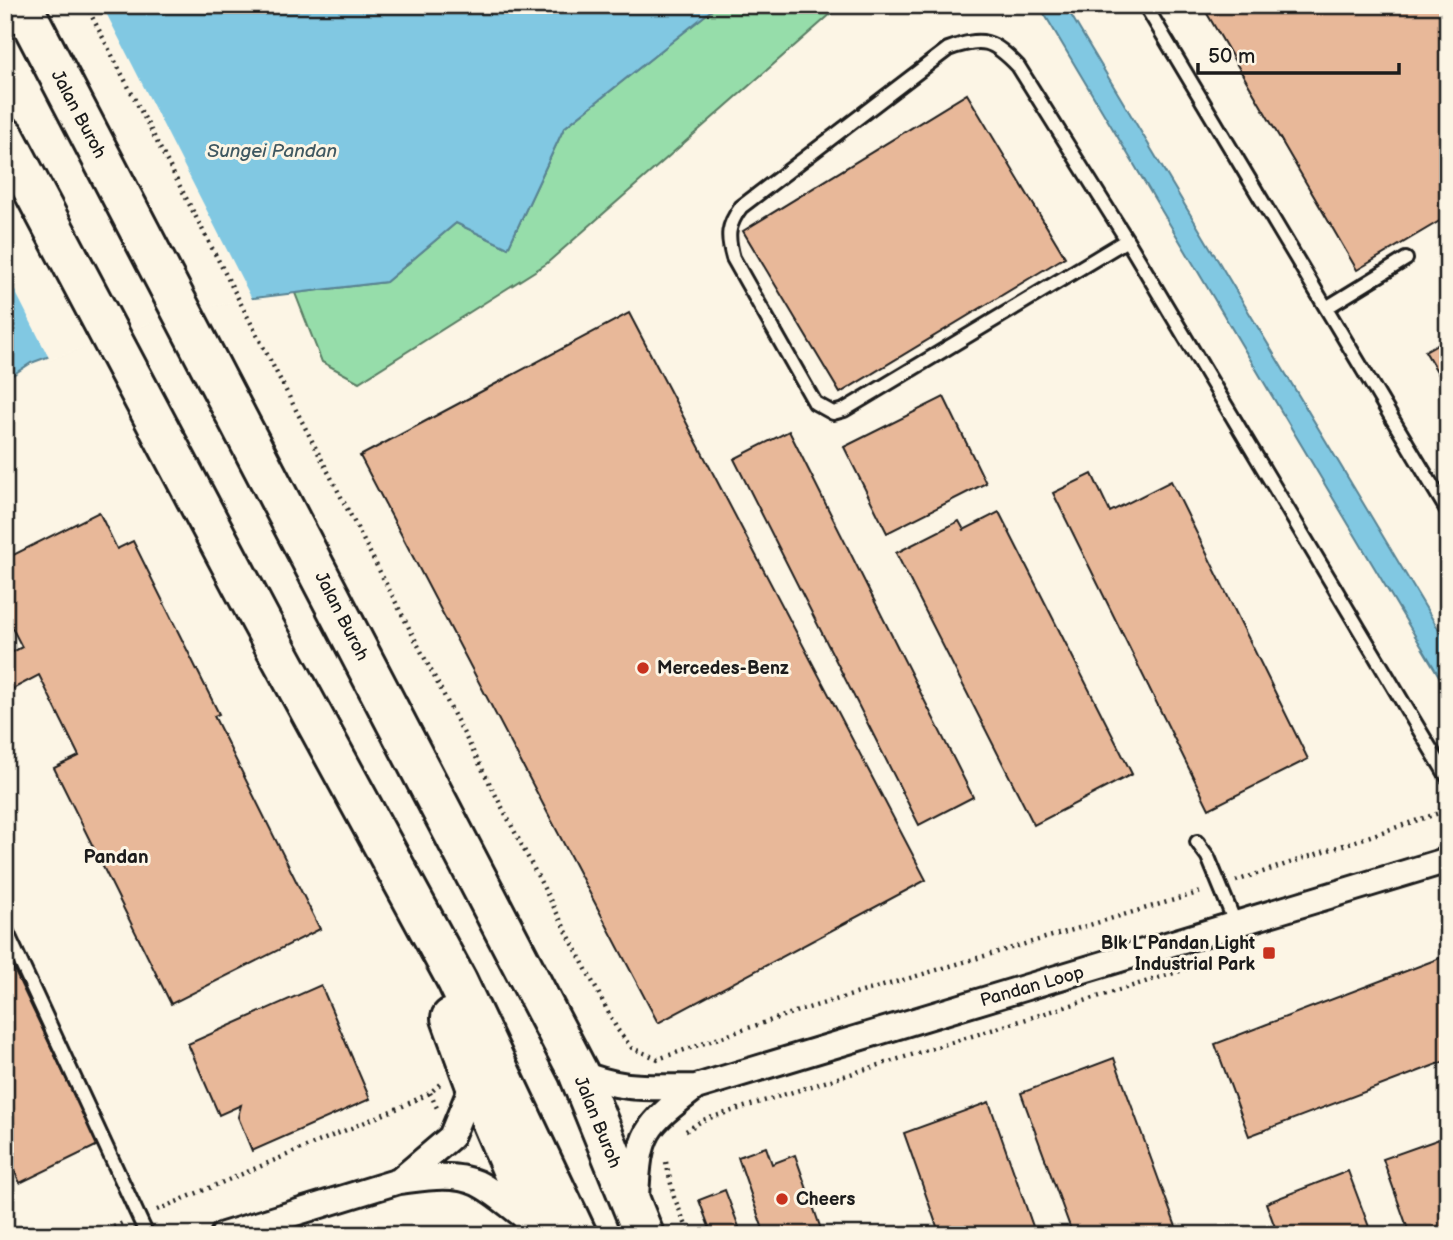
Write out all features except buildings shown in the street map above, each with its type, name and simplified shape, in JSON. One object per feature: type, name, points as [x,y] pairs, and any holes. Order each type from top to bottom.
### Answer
[{"type":"highway","name":"Jalan Buroh","points":[[22,5],[578,1072],[640,1224]]},
{"type":"highway","points":[[5,137],[220,546],[457,981],[577,1235]]},
{"type":"highway","points":[[457,981],[446,1001],[468,1065],[538,1229]]},
{"type":"street","name":"Pandan Loop","points":[[578,1072],[606,1084],[627,1088],[696,1087],[1448,860]]},
{"type":"street","points":[[399,1181],[452,1137],[468,1065]]},
{"type":"street","name":"Pandan Loop","points":[[640,1224],[638,1151],[657,1117],[696,1087]]},
{"type":"street","points":[[223,1235],[399,1181],[453,1178],[477,1184],[538,1229]]},
{"type":"lane","points":[[1145,5],[1448,512]]},
{"type":"lane","points":[[1127,240],[844,411],[833,413],[814,403],[733,258],[728,238],[729,223],[741,207],[948,48],[966,42],[984,41],[1000,47],[1018,66],[1127,240],[1448,778]]},
{"type":"lane","points":[[1326,308],[1406,259]]},
{"type":"lane","points":[[1197,842],[1220,886],[1236,925]]},
{"type":"lane","points":[[5,929],[147,1235]]},
{"type":"path","points":[[86,5],[617,1029],[632,1048],[658,1059],[798,1010],[1220,886],[1448,810]]},
{"type":"path","points":[[677,1138],[704,1120],[1216,960]]},
{"type":"path","points":[[94,1235],[210,1190],[421,1097],[468,1065]]},
{"type":"path","points":[[664,1156],[674,1197],[690,1235]]},
{"type":"green space","points":[[718,5],[841,5],[546,264],[359,382],[322,362],[295,293],[386,282],[456,223],[508,248],[564,128]]},
{"type":"water","name":"Sungei Pandan","points":[[5,5],[718,5],[564,128],[508,248],[456,223],[386,282],[187,306],[31,363],[5,380]]},
{"type":"water","points":[[1039,5],[1065,5],[1448,645],[1448,691]]},
{"type":"pier","points":[[5,5],[102,5],[253,301],[188,309],[50,360],[5,271]]},
{"type":"place","name":"Mercedes-Benz","points":[[643,668]]},
{"type":"place","name":"Blk L Pandan Light Industrial Park","points":[[1269,953]]},
{"type":"place","name":"Cheers","points":[[782,1199]]},
{"type":"district","name":"Pandan","points":[[116,856]]}]
